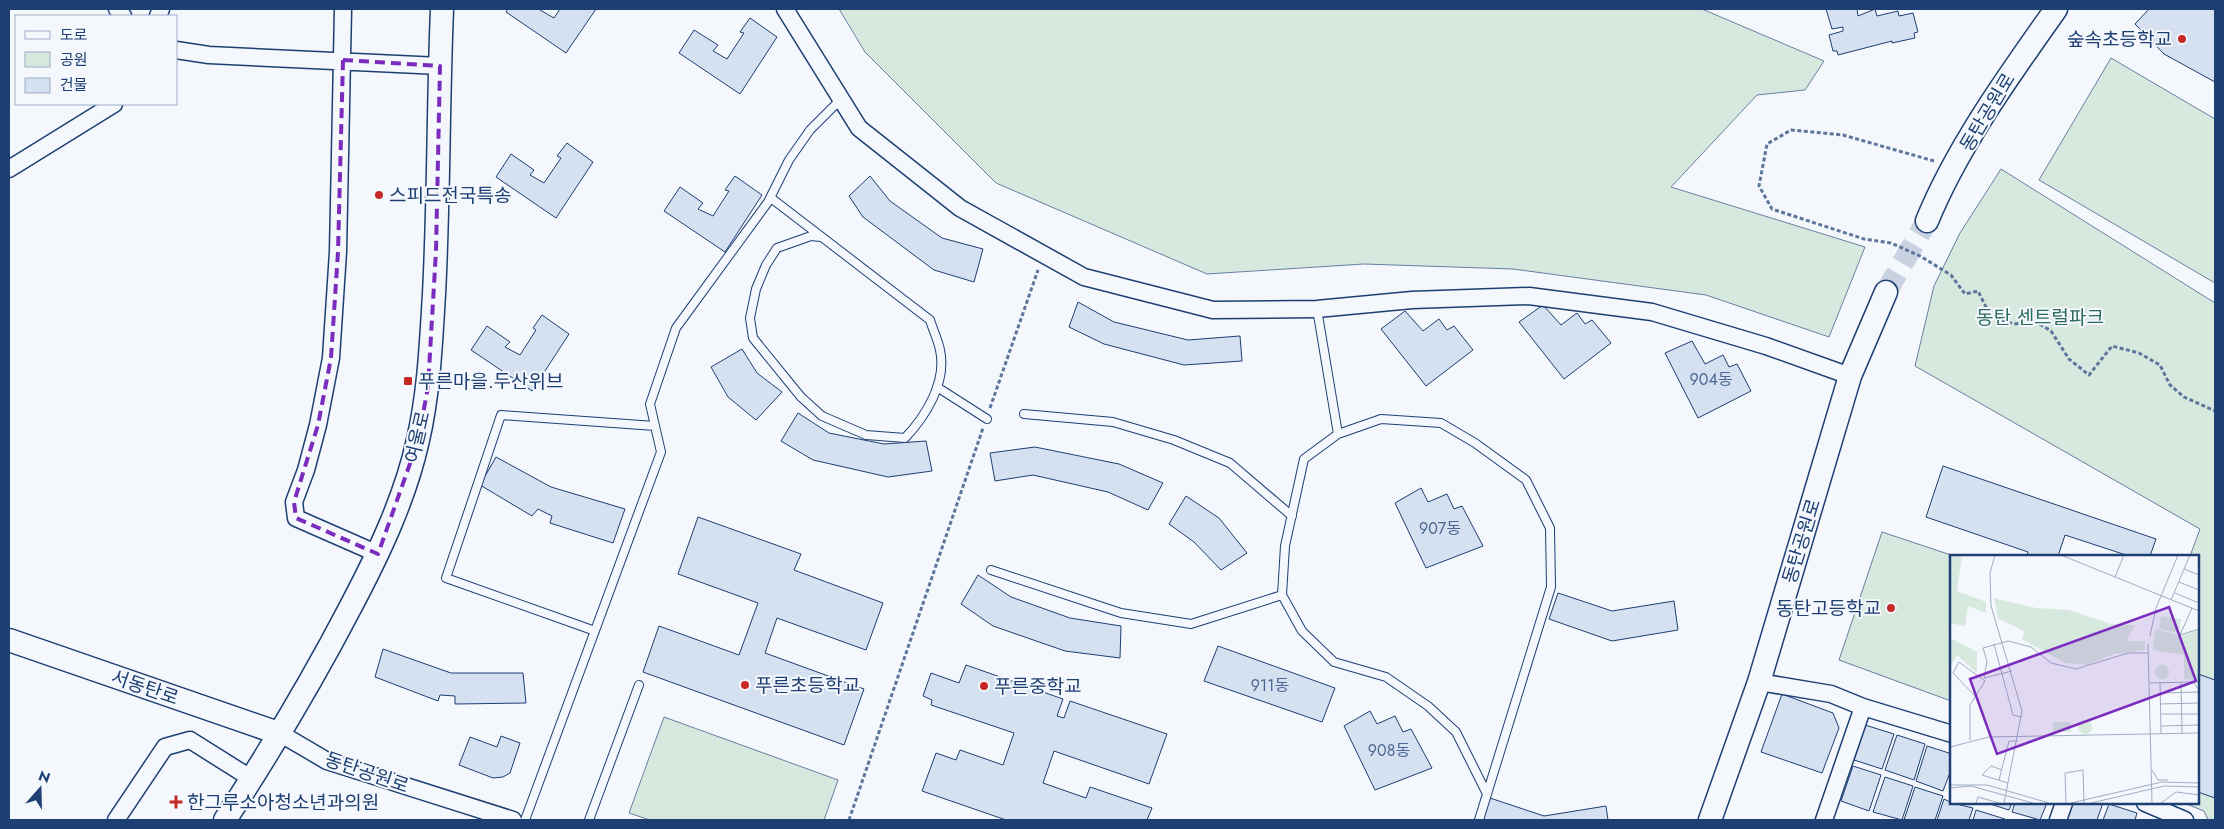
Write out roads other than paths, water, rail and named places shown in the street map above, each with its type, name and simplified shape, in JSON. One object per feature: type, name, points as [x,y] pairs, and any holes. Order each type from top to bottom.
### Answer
[{"type":"street","points":[[343,9],[338,252],[331,358],[318,425],[306,470],[294,502],[296,518],[378,554]]},
{"type":"street","name":"여울로","points":[[225,820],[281,734],[327,653],[378,554],[399,502],[418,441],[428,387],[436,251],[442,9]]},
{"type":"street","points":[[785,9],[859,128],[960,208],[1084,277],[1213,310],[1317,309],[1412,300],[1529,296],[1652,312],[1766,346],[1850,376]]},
{"type":"street","name":"동탄공원로","points":[[1927,221],[1937,198],[2004,82],[2056,9]]},
{"type":"street","points":[[178,50],[209,55],[440,66]]},
{"type":"street","points":[[9,168],[112,105]]},
{"type":"street","name":"동탄공원로","points":[[1710,820],[1759,682],[1850,376],[1886,292]]},
{"type":"street","name":"서동탄로","points":[[9,640],[281,734]]},
{"type":"street","points":[[1759,682],[1831,694],[1863,707],[1950,733]]},
{"type":"street","points":[[1827,820],[1863,707]]},
{"type":"street","name":"동탄공원로","points":[[281,734],[327,761],[513,820]]},
{"type":"street","points":[[116,820],[165,747],[190,740],[252,779]]},
{"type":"street","points":[[2058,820],[2064,804]]},
{"type":"street","points":[[2147,804],[2185,820]]},
{"type":"lane","points":[[524,820],[661,452],[650,404],[676,328],[771,198],[789,160],[810,130],[842,99]]},
{"type":"lane","points":[[771,198],[822,237],[930,320],[941,351],[939,380],[923,419],[905,438],[866,435],[822,416],[801,397],[753,338],[750,318],[756,289],[766,265],[777,248],[811,236],[822,237]]},
{"type":"lane","points":[[1317,309],[1338,434]]},
{"type":"lane","points":[[937,387],[987,419]]},
{"type":"lane","points":[[1024,414],[1113,422],[1174,440],[1230,463],[1292,516]]},
{"type":"lane","points":[[595,631],[446,578],[501,415],[655,426]]},
{"type":"lane","points":[[1479,820],[1487,794],[1551,586],[1550,528],[1526,480],[1475,443],[1442,423],[1381,419],[1338,434],[1304,459],[1285,546],[1282,595],[1302,632],[1334,662],[1386,677],[1428,706],[1456,732],[1487,794]]},
{"type":"lane","points":[[991,570],[1121,613],[1191,624],[1282,595]]},
{"type":"lane","points":[[589,820],[640,685]]},
{"type":"tunnel","points":[[1886,292],[1927,221]]},
{"type":"place","name":"숲속초등학교","points":[[2182,39]]},
{"type":"place","name":"스피드전국특송","points":[[379,195]]},
{"type":"place","name":"푸른마을.두산위브","points":[[408,381]]},
{"type":"place","name":"동탄고등학교","points":[[1891,608]]},
{"type":"place","name":"푸른초등학교","points":[[745,685]]},
{"type":"place","name":"푸른중학교","points":[[984,686]]},
{"type":"place","name":"한그루소아청소년과의원","points":[[176,802]]},
{"type":"park label","name":"동탄 센트럴파크","points":[[2040,317]]}]
